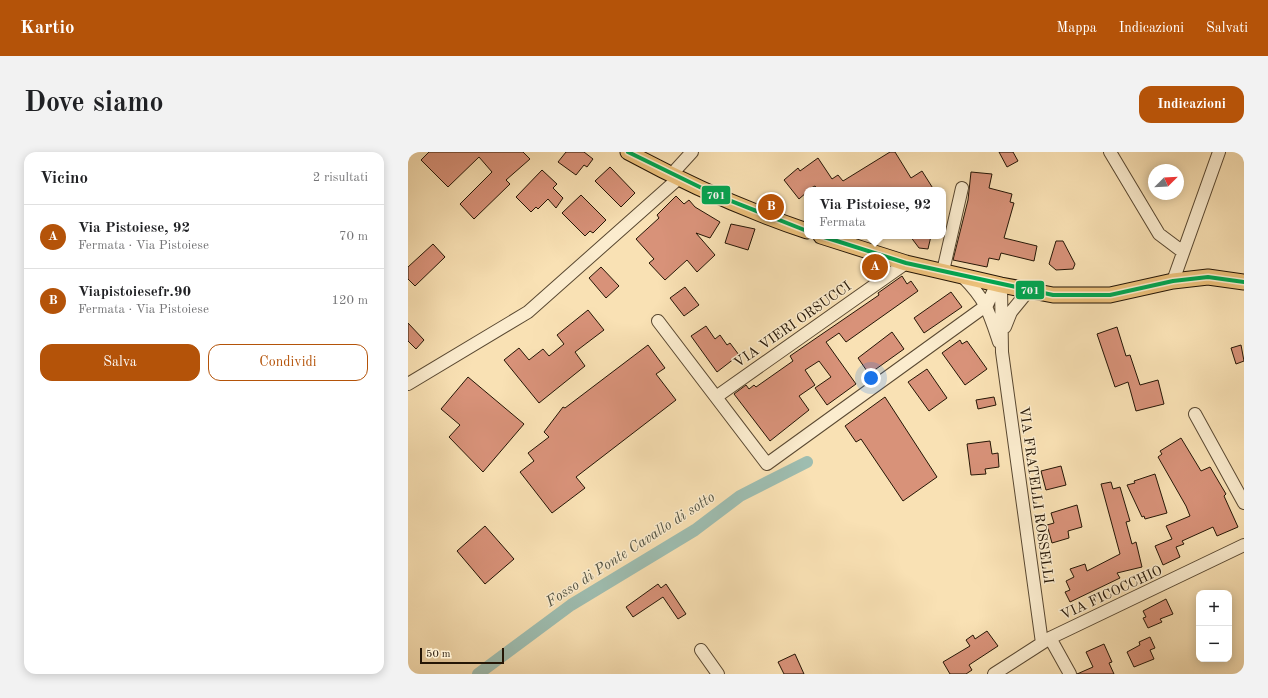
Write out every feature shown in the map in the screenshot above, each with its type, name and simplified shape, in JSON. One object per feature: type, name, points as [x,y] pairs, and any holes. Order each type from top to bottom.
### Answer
[{"type":"main road","points":[[628,152],[675,177],[738,205],[804,230]]},
{"type":"main road","points":[[831,239],[943,272],[1001,286],[1053,295],[1110,295],[1173,281],[1208,277],[1244,282]]},
{"type":"street","points":[[408,384],[528,312],[675,177],[692,152]]},
{"type":"street","points":[[1110,152],[1159,234],[1183,252]]},
{"type":"street","points":[[1173,281],[1219,152]]},
{"type":"street","points":[[943,272],[962,188]]},
{"type":"street","name":"VIA VIERI ORSUCCI","points":[[716,397],[906,262]]},
{"type":"street","name":"VIA FRATELLI ROSSELLI","points":[[963,276],[975,288],[987,305],[1002,352]]},
{"type":"street","points":[[658,321],[767,464],[987,305],[993,292],[1001,286]]},
{"type":"street","name":"VIA FRATELLI ROSSELLI","points":[[1001,286],[1002,352],[1046,640]]},
{"type":"street","name":"VIA FRATELLI ROSSELLI","points":[[1002,352],[1005,328],[1011,312],[1029,290]]},
{"type":"street","points":[[1195,414],[1244,503]]},
{"type":"street","name":"VIA FICOCCHIO","points":[[994,674],[1046,640],[1244,545]]},
{"type":"street","points":[[1046,640],[1070,674]]},
{"type":"street","points":[[701,650],[718,674]]},
{"type":"building","points":[[429,152],[523,152],[530,159],[506,180],[510,184],[474,219],[460,204],[492,172],[479,157],[448,187],[421,160]]},
{"type":"building","points":[[566,152],[584,152],[593,159],[587,167],[584,165],[576,175],[558,162]]},
{"type":"building","points":[[890,152],[895,152],[911,178],[922,171],[932,187],[815,186],[804,187],[804,195],[799,199],[784,180],[798,168],[800,171],[818,158],[832,179],[838,175],[843,181]]},
{"type":"building","points":[[999,152],[1013,152],[1018,161],[1007,167]]},
{"type":"building","points":[[610,167],[635,193],[621,207],[595,181]]},
{"type":"building","points":[[542,170],[557,184],[553,188],[563,198],[556,208],[548,199],[538,209],[536,207],[531,212],[516,197]]},
{"type":"building","points":[[971,172],[992,174],[989,188],[1012,194],[1010,202],[1014,203],[1004,238],[1037,246],[1034,261],[1001,253],[999,260],[989,258],[987,267],[953,260],[968,200]]},
{"type":"building","points":[[581,195],[606,220],[593,233],[590,231],[585,236],[562,213]]},
{"type":"building","points":[[676,196],[684,204],[689,200],[695,207],[720,222],[710,238],[696,233],[715,255],[697,272],[687,260],[665,280],[649,263],[654,259],[636,239],[659,218],[657,215]]},
{"type":"building","points":[[731,224],[755,229],[748,250],[725,243]]},
{"type":"building","points":[[912,239],[930,239],[928,249],[919,248]]},
{"type":"building","points":[[1056,241],[1063,241],[1075,264],[1073,269],[1056,270],[1049,264]]},
{"type":"building","points":[[433,244],[445,257],[415,286],[408,279],[408,267]]},
{"type":"building","points":[[601,267],[619,286],[606,298],[589,278]]},
{"type":"building","points":[[902,276],[907,284],[911,281],[918,291],[846,342],[839,333],[826,342],[856,384],[827,405],[815,388],[831,377],[819,361],[805,370],[815,385],[799,396],[809,410],[770,441],[734,394],[746,385],[749,389],[754,385],[756,387],[793,361],[790,356],[879,295],[878,293]]},
{"type":"building","points":[[685,287],[699,305],[684,316],[670,298]]},
{"type":"building","points":[[951,292],[962,307],[924,333],[914,318]]},
{"type":"building","points":[[588,310],[604,330],[575,352],[585,366],[539,403],[504,360],[519,348],[529,360],[543,349],[549,356],[564,344],[557,335]]},
{"type":"building","points":[[408,323],[424,340],[416,349],[408,341]]},
{"type":"building","points":[[706,326],[715,339],[720,335],[727,345],[730,343],[739,355],[717,372],[691,336]]},
{"type":"building","points":[[1117,327],[1126,356],[1130,355],[1140,385],[1158,380],[1164,404],[1136,411],[1128,382],[1115,387],[1097,334]]},
{"type":"building","points":[[892,332],[904,349],[869,374],[858,358]]},
{"type":"building","points":[[960,340],[962,344],[967,341],[987,369],[965,385],[942,353]]},
{"type":"building","points":[[648,345],[665,368],[656,374],[676,400],[576,477],[585,488],[552,513],[520,472],[534,461],[528,453],[549,437],[544,432],[563,407],[565,408]]},
{"type":"building","points":[[1241,345],[1244,361],[1236,364],[1231,348]]},
{"type":"building","points":[[927,369],[947,398],[929,411],[908,382]]},
{"type":"building","points":[[468,377],[524,424],[483,472],[449,437],[460,425],[441,409]]},
{"type":"building","points":[[885,397],[937,477],[903,501],[861,439],[856,442],[845,426]]},
{"type":"building","points":[[994,397],[996,405],[978,409],[976,400]]},
{"type":"building","points":[[1181,438],[1201,471],[1210,467],[1226,494],[1224,496],[1238,527],[1217,536],[1213,527],[1182,541],[1184,544],[1176,547],[1180,557],[1163,565],[1155,546],[1172,539],[1166,526],[1190,516],[1186,506],[1158,457],[1162,454],[1160,451]]},
{"type":"building","points":[[990,441],[992,454],[998,453],[999,467],[985,469],[986,474],[971,475],[967,444]]},
{"type":"building","points":[[1061,466],[1066,485],[1046,490],[1041,471]]},
{"type":"building","points":[[1155,474],[1167,513],[1145,519],[1144,516],[1142,517],[1127,485]]},
{"type":"building","points":[[1111,482],[1113,489],[1120,487],[1130,521],[1126,522],[1132,544],[1136,542],[1142,567],[1117,573],[1120,578],[1070,602],[1065,592],[1070,590],[1066,581],[1074,577],[1070,569],[1085,564],[1087,571],[1120,554],[1101,484]]},
{"type":"building","points":[[1077,505],[1082,527],[1068,531],[1069,538],[1052,543],[1047,525],[1054,523],[1051,513]]},
{"type":"building","points":[[485,526],[514,559],[485,584],[457,551]]},
{"type":"building","points":[[658,584],[661,588],[666,584],[686,614],[678,619],[663,597],[633,617],[626,607]]},
{"type":"building","points":[[1166,599],[1173,614],[1160,619],[1162,622],[1148,628],[1143,618],[1146,617],[1143,611]]},
{"type":"building","points":[[987,631],[998,646],[969,665],[972,670],[966,674],[950,674],[943,662],[970,646],[966,640],[973,635],[975,639]]},
{"type":"building","points":[[1150,637],[1155,648],[1150,650],[1154,659],[1134,667],[1127,652],[1140,645],[1139,642]]},
{"type":"building","points":[[1104,644],[1112,662],[1109,663],[1114,674],[1077,674],[1093,667],[1086,652]]},
{"type":"building","points":[[795,654],[804,674],[784,674],[778,662]]},
{"type":"waterway","name":"Fosso di Ponte Cavallo di sotto","points":[[478,674],[571,605],[695,530],[740,496],[807,462]]},
{"type":"transit line","name":"701","points":[[628,152],[716,195],[804,230]]},
{"type":"transit line","name":"701","points":[[830,239],[906,263],[1053,295],[1110,295],[1173,281],[1208,277],[1244,282]]},
{"type":"place","name":"Viapistoiesefr.90","points":[[771,207]]},
{"type":"place","name":"Via Pistoiese, 92","points":[[875,267]]}]
